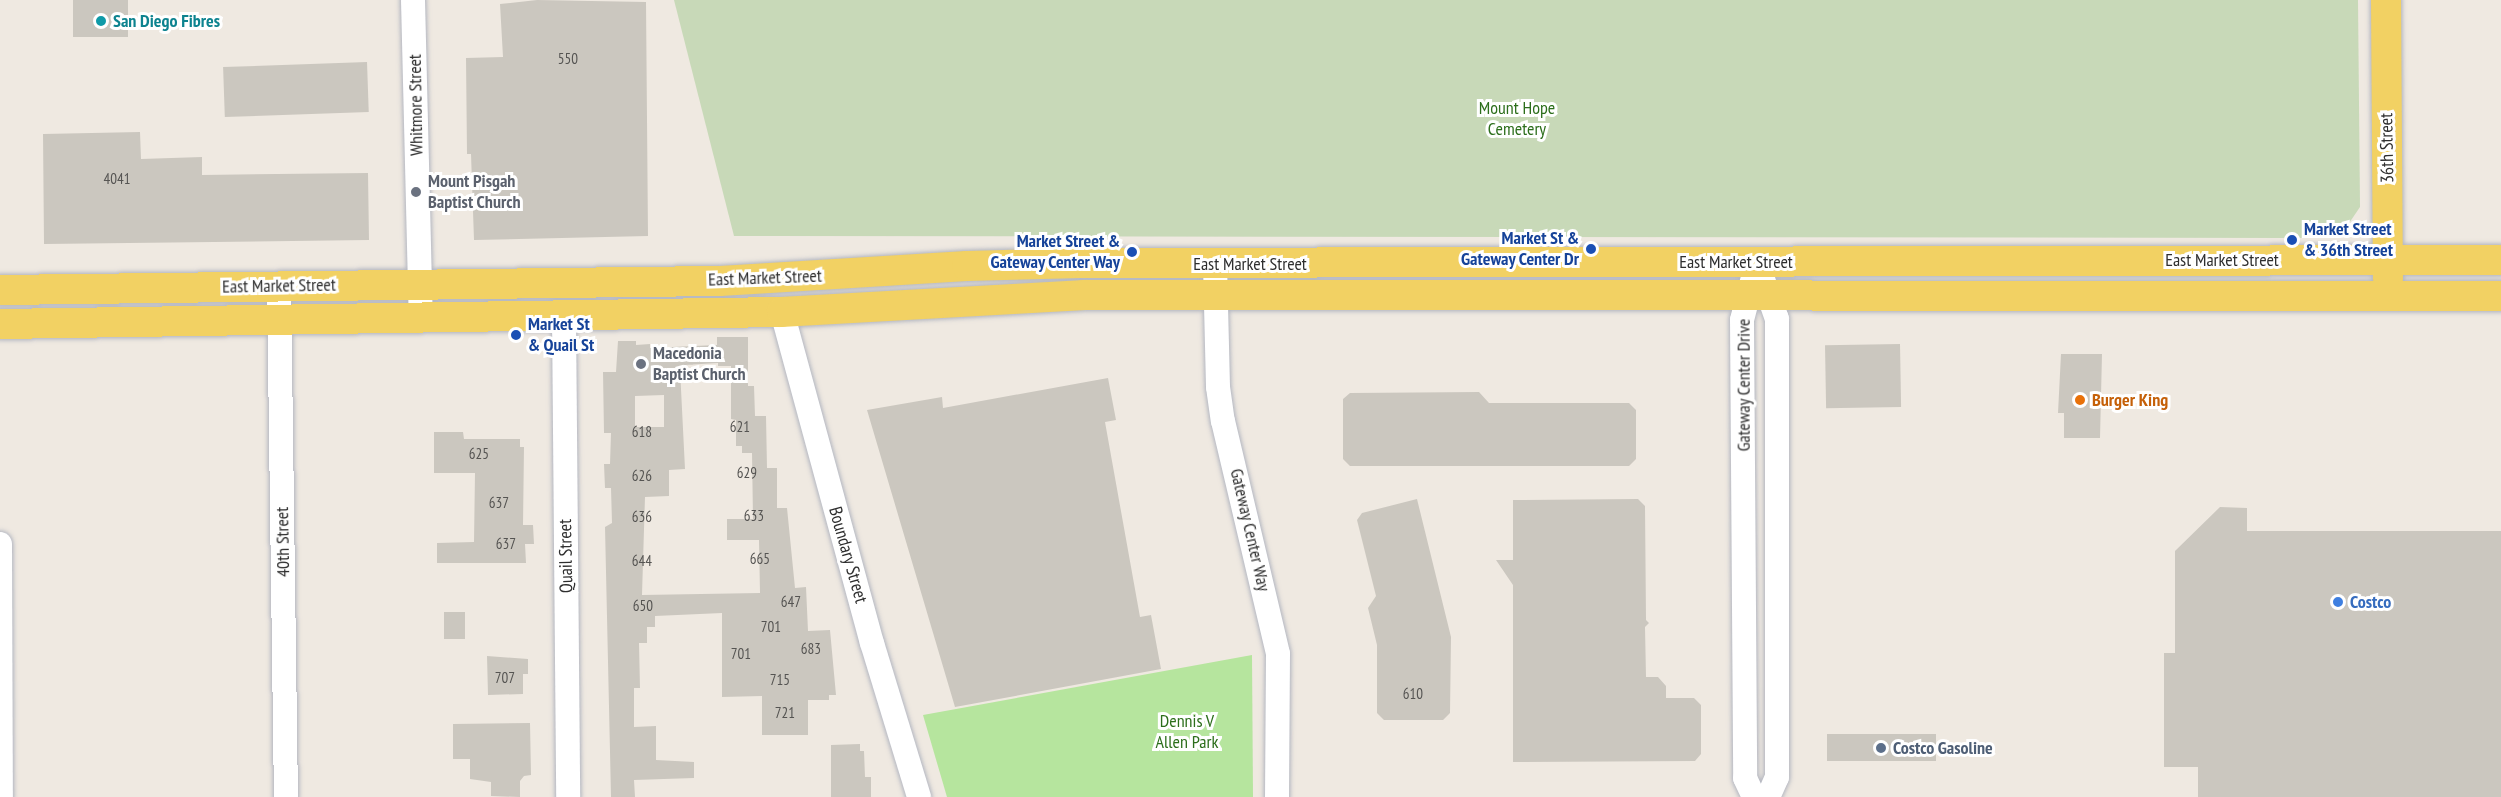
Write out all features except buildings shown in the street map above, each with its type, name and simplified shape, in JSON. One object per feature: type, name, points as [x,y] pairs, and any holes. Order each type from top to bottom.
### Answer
[{"type":"main road","name":"36th Street","points":[[2386,0],[2388,295]]},
{"type":"main road","name":"East Market Street","points":[[0,290],[720,281],[1038,264],[2389,258],[2501,260]]},
{"type":"main road","points":[[782,312],[801,296],[815,292],[989,279],[1038,264]]},
{"type":"main road","name":"East Market Street","points":[[0,324],[782,312],[1073,295],[2501,296]]},
{"type":"street","name":"Whitmore Street","points":[[413,0],[421,318]]},
{"type":"street","name":"Gateway Center Drive","points":[[1757,262],[1759,295],[1777,319],[1777,777],[1768,797]]},
{"type":"street","name":"Gateway Center Way","points":[[1215,264],[1218,387],[1223,421],[1278,654],[1277,797]]},
{"type":"street","name":"40th Street","points":[[279,286],[286,797]]},
{"type":"street","name":"Gateway Center Drive","points":[[1754,797],[1745,778],[1742,320],[1759,295]]},
{"type":"street","name":"Boundary Street","points":[[782,312],[872,643],[920,797]]},
{"type":"street","name":"Quail Street","points":[[564,316],[568,797]]},
{"type":"street","points":[[0,544],[2,797]]},
{"type":"green space","name":"Mount Hope Cemetery","points":[[674,0],[2358,0],[2360,207],[2339,238],[734,236]]},
{"type":"green space","name":"Dennis V Allen Park","points":[[1252,655],[1253,797],[947,797],[923,715]]},
{"type":"place","name":"San Diego Fibres","points":[[101,21]]},
{"type":"place","name":"Mount Pisgah Baptist Church","points":[[416,192]]},
{"type":"place","name":"Market Street & 36th Street","points":[[2292,240]]},
{"type":"place","name":"Market St & Gateway Center Dr","points":[[1591,249]]},
{"type":"place","name":"Market Street & Gateway Center Way","points":[[1132,252]]},
{"type":"place","name":"Market St & Quail St","points":[[516,335]]},
{"type":"place","name":"Macedonia Baptist Church","points":[[641,364]]},
{"type":"place","name":"Burger King","points":[[2080,400]]},
{"type":"place","name":"Costco","points":[[2338,602]]},
{"type":"place","name":"Costco Gasoline","points":[[1881,748]]}]
